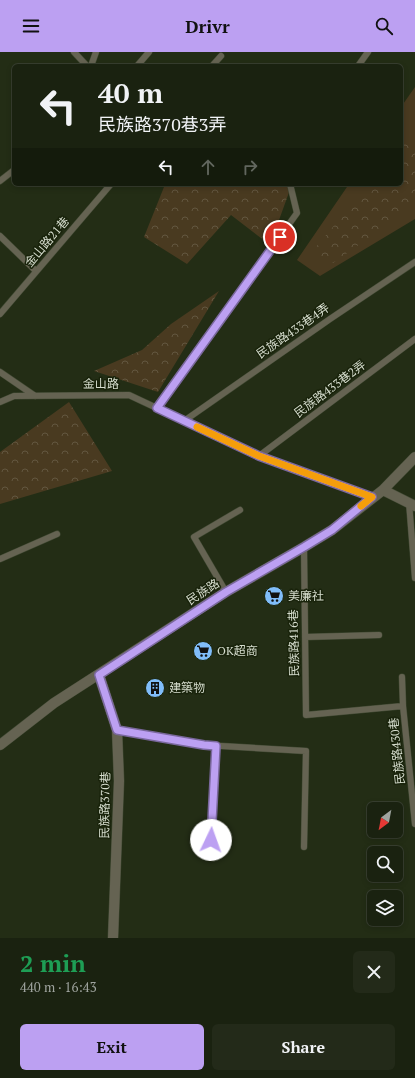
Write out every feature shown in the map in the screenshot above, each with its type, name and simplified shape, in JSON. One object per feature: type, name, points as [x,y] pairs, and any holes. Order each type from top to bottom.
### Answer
[{"type":"street","name":"民族路","points":[[0,745],[54,704],[226,592],[332,530],[382,490],[415,456]]},
{"type":"street","points":[[382,490],[412,504]]},
{"type":"street","name":"民族路370巷","points":[[99,675],[117,730],[119,781],[113,938]]},
{"type":"lane","points":[[74,52],[86,64]]},
{"type":"lane","points":[[92,64],[96,52]]},
{"type":"lane","points":[[139,64],[149,52]]},
{"type":"lane","points":[[359,64],[368,52]]},
{"type":"lane","points":[[214,64],[221,56]]},
{"type":"lane","points":[[0,181],[12,172]]},
{"type":"lane","name":"金山路21巷","points":[[0,314],[109,186]]},
{"type":"lane","points":[[157,408],[297,213],[290,186]]},
{"type":"lane","points":[[0,236],[36,271]]},
{"type":"lane","name":"民族路433巷4弄","points":[[184,421],[324,323],[415,262]]},
{"type":"lane","name":"民族路433巷2弄","points":[[259,456],[415,339]]},
{"type":"lane","points":[[0,372],[35,396]]},
{"type":"lane","name":"金山路","points":[[0,402],[14,396],[129,395],[259,456],[372,497]]},
{"type":"lane","points":[[412,504],[415,578]]},
{"type":"lane","points":[[226,592],[194,537],[240,510]]},
{"type":"lane","points":[[0,559],[56,534]]},
{"type":"lane","name":"民族路416巷","points":[[304,547],[306,715],[403,706]]},
{"type":"lane","points":[[305,637],[379,635]]},
{"type":"lane","name":"民族路430巷","points":[[402,677],[403,706],[415,824]]},
{"type":"lane","points":[[117,730],[204,745],[306,751],[304,847]]},
{"type":"lane","points":[[211,855],[216,746]]},
{"type":"green space","points":[[415,87],[415,219],[320,276],[297,260],[348,186],[403,186],[403,104]]},
{"type":"green space","points":[[407,139],[415,141],[415,205],[333,263],[311,253],[367,186],[403,186],[403,144]]},
{"type":"green space","points":[[291,186],[270,245],[231,215],[187,264],[144,237],[164,187]]},
{"type":"green space","points":[[219,291],[158,392],[94,371],[142,350],[171,324]]},
{"type":"green space","points":[[69,402],[112,471],[0,504],[0,452]]},
{"type":"slow traffic","points":[[197,427],[259,456],[372,497],[361,506]]},
{"type":"place","name":"美廉社","points":[[274,596]]},
{"type":"place","name":"OK超商","points":[[203,651]]},
{"type":"place","name":"建築物","points":[[155,688]]},
{"type":"route","points":[[211,840],[216,746],[117,730],[99,675],[226,592],[332,530],[372,497],[259,456],[157,408],[280,237]]}]
